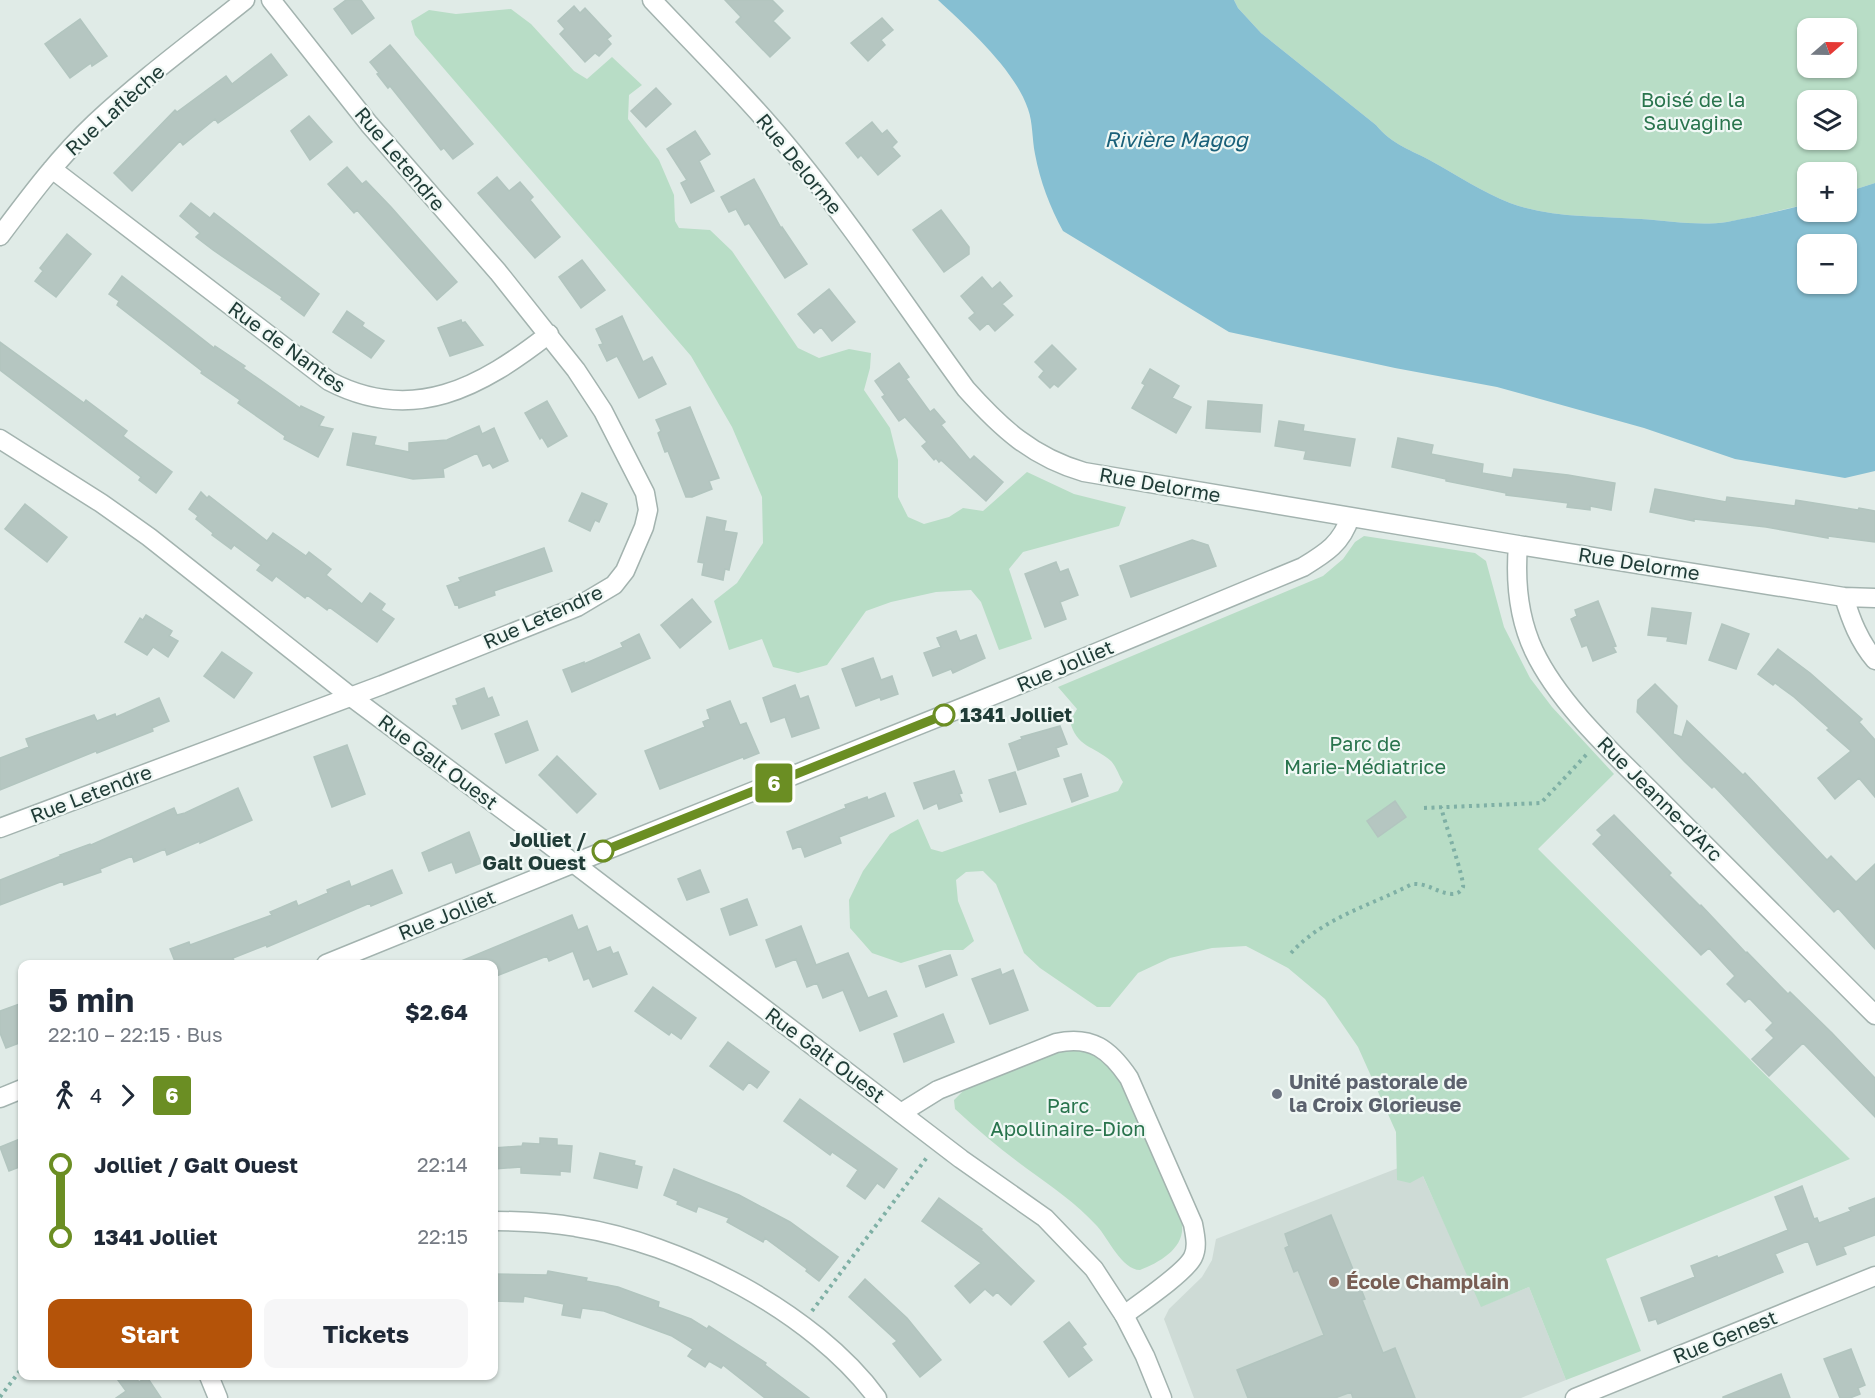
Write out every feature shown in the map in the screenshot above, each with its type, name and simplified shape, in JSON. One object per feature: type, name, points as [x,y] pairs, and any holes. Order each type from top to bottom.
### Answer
[{"type":"street","name":"Rue Laflèche","points":[[0,236],[52,169],[95,123],[245,0]]},
{"type":"street","name":"Rue Letendre","points":[[0,828],[350,696],[577,607],[614,585],[625,571],[644,527],[648,510],[645,493],[603,411],[576,370],[498,272],[369,124],[271,0]]},
{"type":"street","name":"Rue Delorme","points":[[652,0],[768,123],[794,154],[966,389],[988,414],[1028,448],[1062,465],[1084,472],[1518,545],[1844,597],[1875,598]]},
{"type":"street","name":"Rue de Nantes","points":[[52,169],[329,381],[351,393],[382,400],[412,401],[438,397],[487,376],[529,350],[549,334]]},
{"type":"street","name":"Rue Galt Ouest","points":[[0,439],[101,503],[149,537],[350,696],[962,1160],[1045,1218],[1094,1269],[1124,1315],[1145,1356],[1162,1398]]},
{"type":"street","name":"Rue Jolliet","points":[[336,960],[1016,687],[1303,567],[1345,534],[1350,517]]},
{"type":"street","name":"Rue Jeanne-d'Arc","points":[[1518,545],[1517,596],[1524,624],[1534,652],[1558,690],[1601,740],[1875,1015]]},
{"type":"street","points":[[1844,597],[1851,622],[1875,660]]},
{"type":"street","name":"Rue Galt Ouest","points":[[901,1113],[938,1090],[1056,1043],[1070,1040],[1085,1041],[1105,1049],[1116,1059],[1129,1078],[1193,1224],[1196,1243],[1193,1258],[1178,1274],[1124,1315]]},
{"type":"street","points":[[0,1098],[18,1091]]},
{"type":"street","points":[[498,1221],[576,1227],[627,1239],[680,1256],[724,1277],[801,1325],[832,1350],[869,1386],[877,1398]]},
{"type":"street","name":"Rue Genest","points":[[1575,1398],[1875,1276]]},
{"type":"street","points":[[211,1380],[218,1398]]},
{"type":"path","points":[[1424,808],[1541,802],[1601,740]]},
{"type":"path","points":[[1291,953],[1322,926],[1412,884],[1422,883],[1445,892],[1459,893],[1464,879],[1449,840],[1441,807]]},
{"type":"path","points":[[801,1325],[929,1156]]},
{"type":"path","points":[[0,1397],[18,1373]]},
{"type":"shaded area","name":"École Champlain","points":[[1416,1161],[1482,1306],[1529,1287],[1566,1380],[1521,1398],[1194,1398],[1164,1319],[1169,1309],[1202,1277],[1212,1260],[1216,1239]]},
{"type":"green space","name":"Boisé de la Sauvagine","points":[[1234,0],[1875,0],[1875,183],[1857,189],[1857,162],[1797,162],[1797,206],[1716,223],[1574,216],[1525,208],[1490,194],[1396,142],[1261,33],[1238,8]]},
{"type":"green space","points":[[511,9],[531,24],[574,71],[587,79],[612,57],[642,85],[629,95],[628,119],[659,160],[674,195],[675,221],[679,228],[710,230],[732,251],[798,348],[819,358],[849,349],[871,353],[870,368],[864,390],[890,428],[898,460],[898,497],[908,517],[924,524],[949,517],[963,508],[983,511],[1027,472],[1074,494],[1126,507],[1119,526],[1023,552],[1009,569],[1032,639],[999,650],[981,602],[971,590],[936,592],[891,602],[866,611],[827,665],[798,673],[773,667],[762,639],[729,650],[714,601],[737,583],[763,543],[762,497],[732,427],[691,356],[415,35],[411,21],[429,10],[456,14]]},
{"type":"green space","name":"Parc de Marie-Médiatrice","points":[[1364,536],[1475,553],[1486,561],[1504,627],[1530,678],[1552,707],[1614,774],[1538,849],[1850,1159],[1606,1259],[1641,1351],[1566,1380],[1529,1287],[1481,1307],[1423,1176],[1410,1183],[1397,1180],[1396,1132],[1358,1047],[1325,999],[1288,968],[1246,946],[1212,948],[1170,958],[1138,973],[1110,1007],[1097,1007],[1040,968],[1024,953],[996,884],[983,871],[966,872],[956,880],[958,901],[974,941],[963,950],[944,950],[901,963],[872,953],[850,928],[849,900],[863,871],[890,834],[918,819],[931,849],[942,852],[1118,791],[1123,782],[1114,766],[1105,756],[1086,745],[1077,736],[1070,721],[1077,709],[1058,687],[1323,576],[1343,559],[1355,542]]},
{"type":"green space","name":"Parc Apollinaire-Dion","points":[[1081,1049],[1103,1057],[1122,1080],[1182,1224],[1180,1240],[1170,1253],[1140,1270],[1133,1269],[1121,1259],[1097,1226],[1081,1210],[999,1147],[955,1109],[954,1100],[964,1090],[1057,1051]]},
{"type":"water","name":"Rivière Magog","points":[[938,0],[1234,0],[1238,8],[1261,33],[1396,142],[1500,199],[1541,211],[1574,216],[1716,223],[1797,206],[1797,222],[1857,222],[1857,189],[1875,183],[1875,471],[1845,478],[1735,459],[1644,428],[1497,387],[1395,368],[1229,332],[1063,231],[1050,203],[1037,164],[1030,114],[1022,94],[1002,65]]},
{"type":"building","points":[[346,0],[361,0],[374,18],[352,34],[334,9]]},
{"type":"building","points":[[725,0],[772,0],[783,11],[773,21],[790,38],[770,57],[736,22],[741,17]]},
{"type":"building","points":[[574,6],[580,13],[585,8],[611,36],[607,39],[611,44],[599,56],[595,53],[585,62],[560,34],[565,29],[558,21]]},
{"type":"building","points":[[882,18],[893,30],[881,40],[885,45],[868,61],[851,43]]},
{"type":"building","points":[[80,19],[107,56],[92,66],[91,63],[70,78],[45,44]]},
{"type":"building","points":[[390,45],[473,144],[453,159],[444,148],[441,150],[390,86],[388,88],[370,62]]},
{"type":"building","points":[[271,54],[287,75],[218,123],[215,119],[183,145],[180,141],[132,191],[114,173],[175,110],[177,112],[226,76],[232,84]]},
{"type":"building","points":[[656,88],[671,104],[646,127],[631,111]]},
{"type":"building","points":[[309,116],[332,142],[310,160],[291,131]]},
{"type":"building","points":[[872,122],[882,134],[887,130],[897,142],[892,147],[900,156],[878,175],[861,155],[858,158],[846,143]]},
{"type":"building","points":[[695,131],[710,154],[699,161],[714,191],[691,203],[681,183],[687,180],[667,149]]},
{"type":"building","points":[[347,167],[362,184],[366,181],[391,207],[457,282],[437,300],[357,210],[354,213],[328,184]]},
{"type":"building","points":[[497,177],[509,191],[520,182],[533,197],[530,200],[560,237],[535,258],[478,193]]},
{"type":"building","points":[[754,179],[781,228],[807,264],[785,278],[749,223],[745,225],[736,209],[729,212],[721,197]]},
{"type":"building","points":[[191,203],[210,218],[214,213],[319,294],[304,316],[281,299],[282,297],[196,237],[200,233],[180,216]]},
{"type":"building","points":[[941,210],[969,247],[969,254],[944,272],[913,230]]},
{"type":"building","points":[[67,234],[91,254],[56,297],[35,281],[43,271],[40,268]]},
{"type":"building","points":[[582,260],[605,290],[581,308],[559,277]]},
{"type":"building","points":[[122,276],[214,348],[215,346],[245,366],[243,368],[300,408],[301,406],[324,417],[319,426],[333,429],[318,457],[284,439],[285,436],[238,403],[240,400],[201,373],[202,371],[117,305],[119,301],[109,294]]},
{"type":"building","points":[[982,277],[992,289],[1000,282],[1012,296],[1002,304],[1013,315],[995,331],[988,323],[980,330],[969,318],[975,313],[961,296]]},
{"type":"building","points":[[829,289],[855,322],[832,341],[821,327],[814,333],[798,314]]},
{"type":"building","points":[[347,311],[364,323],[362,326],[384,341],[371,358],[333,332]]},
{"type":"building","points":[[622,316],[643,362],[652,357],[666,384],[639,398],[617,356],[607,361],[599,345],[603,344],[596,329]]},
{"type":"building","points":[[461,320],[483,345],[450,356],[438,328]]},
{"type":"building","points":[[0,342],[84,403],[86,400],[127,431],[123,436],[172,472],[156,493],[139,480],[141,477],[0,370]]},
{"type":"building","points":[[1052,345],[1076,369],[1058,387],[1054,384],[1050,388],[1039,377],[1044,371],[1035,362]]},
{"type":"building","points":[[899,363],[909,377],[906,379],[930,412],[934,409],[945,422],[941,425],[970,460],[974,456],[1003,482],[986,501],[941,460],[939,462],[936,458],[934,460],[922,446],[927,442],[905,417],[899,421],[882,397],[885,395],[875,381]]},
{"type":"building","points":[[1150,369],[1179,386],[1172,398],[1191,407],[1176,433],[1132,408],[1145,385],[1142,383]]},
{"type":"building","points":[[547,401],[567,436],[548,447],[542,437],[540,439],[525,413]]},
{"type":"building","points":[[1208,401],[1262,405],[1260,432],[1206,428]]},
{"type":"building","points":[[690,407],[719,478],[709,481],[712,489],[686,497],[668,451],[665,452],[658,433],[661,431],[656,420]]},
{"type":"building","points":[[1279,421],[1304,425],[1303,431],[1355,439],[1350,466],[1304,459],[1306,451],[1275,446]]},
{"type":"building","points":[[479,426],[482,434],[494,428],[508,461],[493,468],[490,463],[483,466],[477,453],[443,469],[444,477],[413,479],[347,465],[353,433],[376,437],[374,445],[409,452],[409,443],[447,440]]},
{"type":"building","points":[[1398,438],[1433,445],[1431,454],[1483,464],[1482,473],[1512,478],[1514,469],[1615,483],[1611,510],[1590,506],[1590,510],[1567,507],[1568,503],[1506,495],[1506,493],[1392,467]]},
{"type":"building","points":[[1655,489],[1726,502],[1727,497],[1795,506],[1796,500],[1875,511],[1875,542],[1828,536],[1828,538],[1766,527],[1694,519],[1694,521],[1650,512]]},
{"type":"building","points":[[201,492],[267,541],[273,533],[306,556],[309,552],[331,569],[326,575],[362,604],[370,593],[385,604],[381,610],[394,619],[377,642],[329,607],[327,610],[307,595],[305,598],[276,576],[272,581],[257,570],[261,565],[234,545],[231,549],[212,535],[213,533],[196,519],[198,516],[189,509]]},
{"type":"building","points":[[582,493],[607,504],[599,522],[595,520],[590,531],[569,521]]},
{"type":"building","points":[[25,504],[67,537],[47,562],[5,529]]},
{"type":"building","points":[[707,517],[726,521],[724,531],[737,533],[729,570],[725,569],[723,580],[702,575],[704,563],[698,562]]},
{"type":"building","points":[[1192,540],[1208,545],[1216,566],[1131,597],[1120,566]]},
{"type":"building","points":[[544,548],[552,571],[494,591],[495,595],[459,608],[458,604],[455,605],[447,586],[461,581],[459,578]]},
{"type":"building","points":[[1056,562],[1060,572],[1068,569],[1078,595],[1060,602],[1066,619],[1045,627],[1025,574]]},
{"type":"building","points":[[692,599],[711,622],[680,648],[661,625]]},
{"type":"building","points":[[1598,601],[1616,646],[1613,647],[1616,652],[1593,661],[1587,645],[1582,647],[1571,619],[1577,616],[1575,610]]},
{"type":"building","points":[[1652,608],[1691,613],[1686,644],[1667,641],[1668,637],[1648,635]]},
{"type":"building","points":[[146,615],[172,631],[169,636],[178,641],[168,657],[153,647],[147,655],[125,642],[140,618],[143,620]]},
{"type":"building","points":[[1722,624],[1749,634],[1736,669],[1709,660]]},
{"type":"building","points":[[956,631],[960,641],[976,635],[985,658],[953,673],[951,669],[933,676],[924,653],[941,647],[937,638]]},
{"type":"building","points":[[639,634],[650,658],[572,692],[563,670],[584,662],[584,664],[623,647],[621,643]]},
{"type":"building","points":[[1778,649],[1810,673],[1862,719],[1859,722],[1875,740],[1875,797],[1859,778],[1835,799],[1818,778],[1851,751],[1794,697],[1758,674]]},
{"type":"building","points":[[222,652],[252,673],[234,698],[204,676]]},
{"type":"building","points":[[873,658],[881,680],[892,676],[898,694],[881,700],[880,697],[856,706],[842,669]]},
{"type":"building","points":[[1655,684],[1677,706],[1673,734],[1682,737],[1687,721],[1743,775],[1745,773],[1827,860],[1831,856],[1856,882],[1875,864],[1875,949],[1838,908],[1834,912],[1714,786],[1712,788],[1637,712],[1638,700]]},
{"type":"building","points":[[795,685],[800,699],[808,696],[819,728],[792,737],[785,717],[771,722],[763,698]]},
{"type":"building","points":[[484,688],[488,699],[492,697],[499,715],[462,729],[453,706],[458,705],[456,699]]},
{"type":"building","points":[[159,698],[169,721],[152,728],[153,731],[97,753],[96,751],[0,790],[0,758],[29,747],[26,739],[94,715],[97,721],[115,714],[116,717]]},
{"type":"building","points":[[730,701],[740,725],[746,723],[759,753],[660,789],[645,751],[705,727],[703,722],[710,719],[707,710]]},
{"type":"building","points":[[527,721],[538,750],[506,763],[495,734]]},
{"type":"building","points":[[1060,726],[1067,744],[1056,748],[1059,756],[1018,770],[1009,744],[1022,739],[1021,737]]},
{"type":"building","points":[[347,745],[365,794],[332,807],[314,757]]},
{"type":"building","points":[[557,756],[596,794],[577,813],[539,775]]},
{"type":"building","points":[[954,771],[962,793],[959,794],[962,801],[939,809],[937,803],[924,809],[914,783]]},
{"type":"building","points":[[1015,772],[1026,804],[1000,812],[989,780]]},
{"type":"building","points":[[1081,774],[1088,796],[1072,802],[1064,779]]},
{"type":"building","points":[[238,788],[252,820],[167,855],[165,849],[134,862],[132,856],[100,869],[101,872],[64,885],[63,881],[0,905],[0,880],[91,845],[174,808],[177,815],[185,813]]},
{"type":"building","points":[[885,793],[894,816],[839,837],[841,843],[805,857],[801,846],[793,849],[787,832],[846,808],[845,805],[867,797],[868,800]]},
{"type":"building","points":[[1395,801],[1406,817],[1378,837],[1367,821]]},
{"type":"building","points":[[1614,815],[1746,953],[1788,994],[1790,992],[1875,1078],[1875,1117],[1803,1043],[1769,1076],[1752,1059],[1774,1038],[1766,1030],[1773,1023],[1749,998],[1745,1002],[1727,984],[1735,976],[1709,948],[1701,955],[1593,844],[1602,835],[1597,830]]},
{"type":"building","points":[[469,832],[481,863],[456,873],[452,862],[429,871],[422,853]]},
{"type":"building","points":[[392,870],[402,893],[371,906],[370,903],[267,947],[266,945],[233,958],[234,960],[174,960],[170,949],[189,942],[190,945],[272,915],[270,912],[296,901],[298,906],[349,881],[351,887]]},
{"type":"building","points":[[700,870],[709,892],[687,900],[678,879]]},
{"type":"building","points":[[747,899],[757,925],[730,935],[721,909]]},
{"type":"building","points":[[572,915],[578,930],[587,926],[597,952],[610,947],[613,954],[618,952],[627,974],[593,987],[589,978],[584,980],[573,951],[549,961],[547,956],[498,975],[498,960],[464,960]]},
{"type":"building","points":[[801,926],[816,965],[848,953],[868,998],[886,991],[897,1016],[860,1031],[843,990],[823,998],[817,983],[807,987],[796,959],[776,967],[766,940]]},
{"type":"building","points":[[950,955],[957,975],[926,987],[919,966]]},
{"type":"building","points":[[1000,969],[1002,975],[1013,970],[1028,1010],[990,1024],[972,979]]},
{"type":"building","points":[[653,987],[696,1018],[681,1039],[671,1032],[669,1035],[635,1011]]},
{"type":"building","points":[[18,1004],[18,1044],[6,1048],[0,1033],[0,1011]]},
{"type":"building","points":[[943,1014],[954,1042],[904,1062],[894,1034]]},
{"type":"building","points":[[728,1042],[769,1072],[757,1088],[749,1082],[743,1090],[710,1066]]},
{"type":"building","points":[[800,1099],[897,1169],[884,1188],[877,1183],[865,1199],[847,1186],[858,1170],[832,1152],[830,1155],[784,1121]]},
{"type":"building","points":[[540,1138],[557,1139],[557,1145],[572,1146],[570,1172],[560,1171],[560,1175],[521,1173],[521,1167],[498,1169],[498,1148],[522,1146],[523,1143],[540,1144]]},
{"type":"building","points":[[18,1140],[18,1168],[9,1171],[0,1147]]},
{"type":"building","points":[[600,1153],[635,1161],[634,1165],[642,1167],[637,1188],[594,1178]]},
{"type":"building","points":[[674,1169],[739,1195],[790,1222],[838,1257],[819,1281],[806,1271],[807,1269],[765,1238],[763,1242],[727,1222],[729,1218],[698,1206],[696,1212],[677,1204],[678,1201],[664,1195]]},
{"type":"building","points":[[1802,1186],[1814,1219],[1817,1218],[1819,1223],[1851,1211],[1849,1208],[1875,1198],[1875,1235],[1843,1247],[1846,1254],[1817,1265],[1808,1241],[1775,1254],[1783,1272],[1658,1324],[1656,1319],[1649,1321],[1641,1298],[1695,1277],[1691,1266],[1717,1256],[1718,1258],[1788,1230],[1775,1197]]},
{"type":"building","points":[[939,1198],[982,1229],[1034,1281],[1011,1305],[997,1292],[993,1296],[985,1289],[970,1303],[955,1286],[981,1263],[922,1221]]},
{"type":"building","points":[[1331,1215],[1365,1299],[1362,1300],[1383,1353],[1395,1348],[1415,1398],[1353,1398],[1351,1392],[1335,1398],[1248,1398],[1237,1370],[1324,1335],[1298,1270],[1294,1272],[1285,1248],[1289,1246],[1285,1234]]},
{"type":"building","points":[[548,1271],[587,1278],[586,1281],[618,1287],[659,1302],[658,1307],[691,1319],[707,1329],[709,1326],[766,1363],[765,1365],[809,1398],[765,1398],[723,1365],[721,1368],[709,1361],[705,1367],[688,1356],[693,1349],[672,1336],[604,1311],[582,1308],[580,1318],[562,1315],[564,1304],[524,1296],[523,1302],[498,1301],[498,1274],[547,1275]]},
{"type":"building","points":[[865,1279],[907,1318],[941,1360],[920,1377],[893,1344],[897,1341],[849,1297]]},
{"type":"building","points":[[1069,1322],[1086,1344],[1082,1347],[1092,1360],[1069,1377],[1044,1342]]},
{"type":"building","points":[[1851,1349],[1865,1385],[1858,1388],[1860,1394],[1850,1398],[1840,1398],[1824,1359]]},
{"type":"building","points":[[1781,1374],[1790,1398],[1723,1398],[1723,1397]]},
{"type":"building","points":[[118,1380],[137,1380],[139,1382],[149,1380],[161,1398],[116,1398],[126,1391]]},
{"type":"bus line","name":"6","points":[[603,851],[944,715]]},
{"type":"place","name":"1341 Jolliet","points":[[944,715]]},
{"type":"place","name":"Jolliet / Galt Ouest","points":[[603,851]]},
{"type":"place","name":"Unité pastorale de la Croix Glorieuse","points":[[1277,1094]]},
{"type":"place","name":"École Champlain","points":[[1334,1282]]}]
